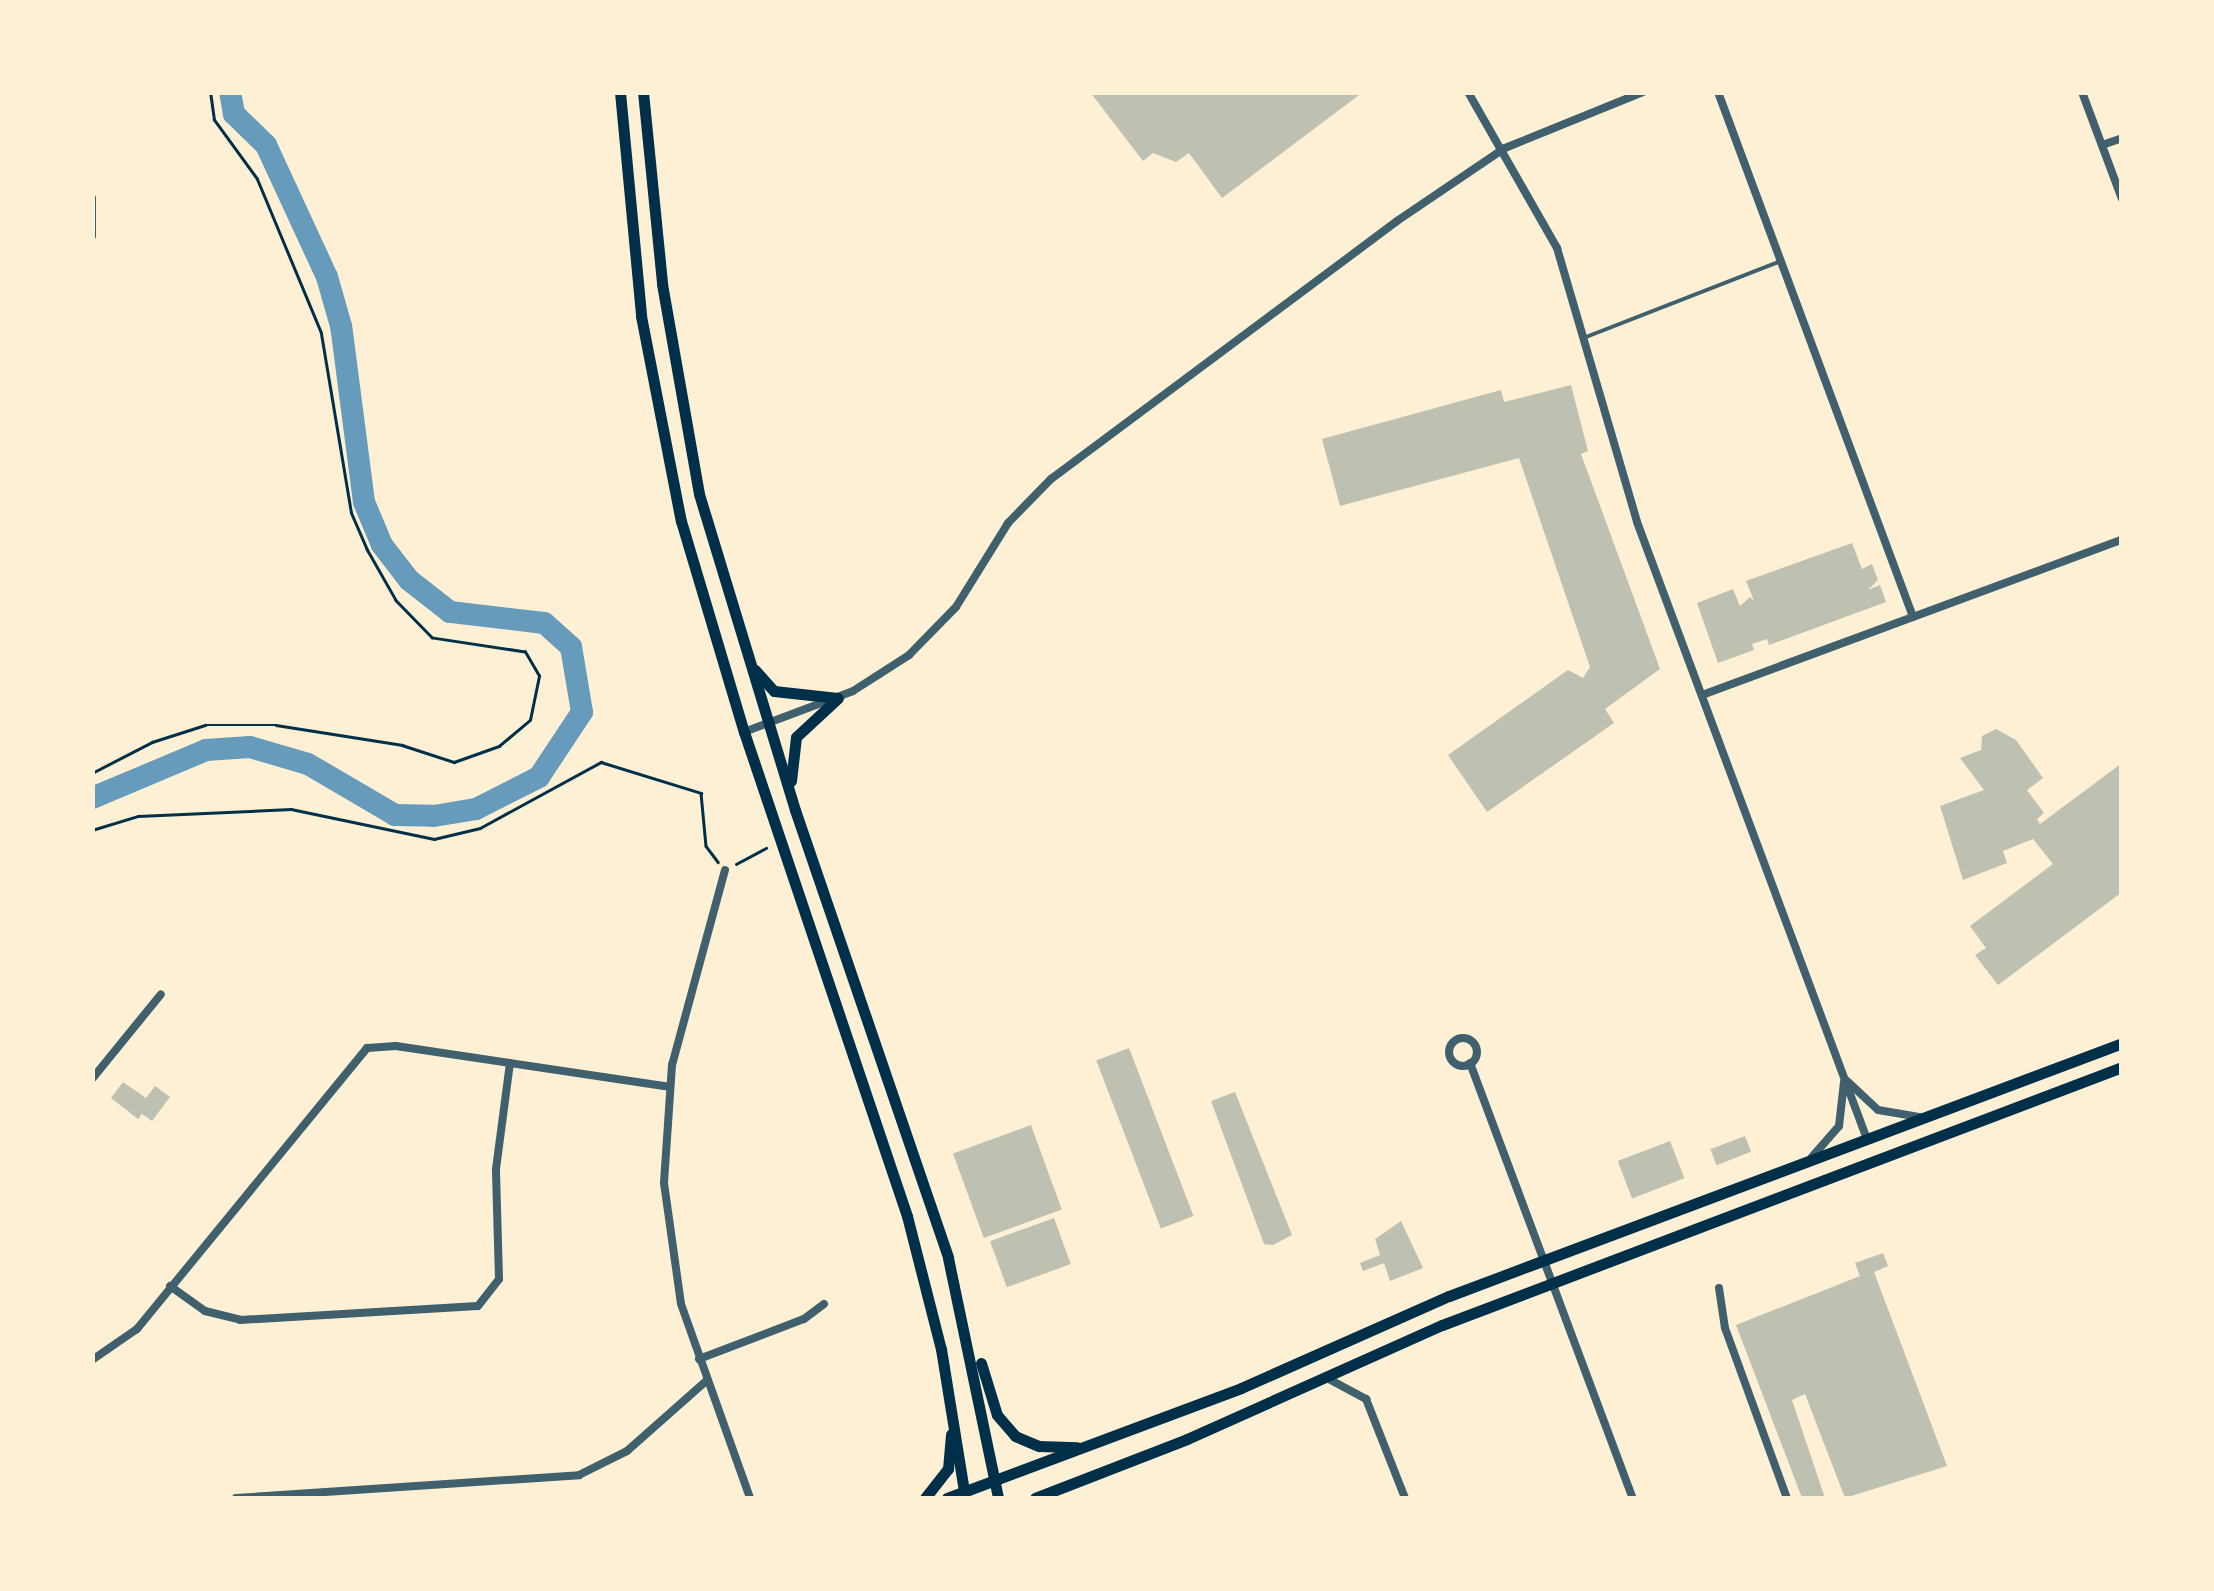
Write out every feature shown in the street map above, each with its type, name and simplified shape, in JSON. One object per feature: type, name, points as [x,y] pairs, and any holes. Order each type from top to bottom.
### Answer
[{"type":"main road","points":[[620,92],[628,218],[658,420],[744,732],[907,1216],[952,1415],[965,1495]]},
{"type":"main road","points":[[643,92],[672,353],[700,494],[795,810],[967,1324],[1006,1427],[1039,1446],[1086,1447]]},
{"type":"main road","points":[[739,634],[760,680],[774,691],[838,698]]},
{"type":"main road","points":[[795,810],[790,774],[796,737],[838,698]]},
{"type":"main road","points":[[947,1498],[965,1495],[1086,1447],[1546,1259],[2122,1043]]},
{"type":"main road","points":[[1036,1498],[1554,1281],[2122,1067]]},
{"type":"main road","points":[[967,1324],[998,1498]]},
{"type":"main road","points":[[925,1498],[948,1469],[952,1415]]},
{"type":"main road","points":[[1062,1498],[1092,1477]]},
{"type":"street","points":[[1468,92],[1504,148],[1557,248],[1586,337],[1626,486],[1866,1139]]},
{"type":"street","points":[[744,732],[838,698],[930,638],[1008,523],[1050,479],[1504,148],[1643,92]]},
{"type":"street","points":[[1718,92],[1914,617]]},
{"type":"street","points":[[2082,92],[2122,199]]},
{"type":"street","points":[[2102,145],[2122,138]]},
{"type":"street","points":[[92,198],[92,236]]},
{"type":"street","points":[[1702,695],[2122,540]]},
{"type":"street","points":[[725,870],[668,1087],[668,1232],[699,1359],[750,1498]]},
{"type":"street","points":[[92,1079],[160,994]]},
{"type":"street","points":[[92,1360],[127,1340],[357,1054],[386,1045],[668,1087]]},
{"type":"street","points":[[170,1286],[216,1316],[240,1320],[460,1311],[484,1302],[499,1279],[496,1170],[510,1063]]},
{"type":"street","points":[[1470,1064],[1633,1498]]},
{"type":"street","points":[[1844,1078],[1878,1110],[1924,1118]]},
{"type":"street","points":[[1804,1163],[1839,1126],[1844,1078]]},
{"type":"street","points":[[1718,1288],[1725,1328],[1787,1498]]},
{"type":"street","points":[[699,1359],[804,1320],[824,1304]]},
{"type":"street","points":[[1325,1378],[1366,1400],[1405,1498]]},
{"type":"street","points":[[236,1498],[579,1475],[627,1451],[706,1381]]},
{"type":"lane","points":[[1586,337],[1781,262]]},
{"type":"path","points":[[92,773],[205,725],[276,725],[402,745],[454,762],[498,746],[530,720],[539,676],[526,652],[432,638],[396,600],[367,550],[351,513],[322,333],[257,180],[214,120],[210,92]]},
{"type":"path","points":[[92,830],[138,816],[290,809],[434,839],[480,828],[601,762],[701,793],[706,846],[725,870],[766,848]]},
{"type":"building","points":[[1090,92],[1363,92],[1222,198],[1189,153],[1176,162],[1153,153],[1143,161]]},
{"type":"building","points":[[1571,385],[1588,451],[1581,454],[1660,669],[1605,709],[1614,723],[1487,812],[1448,755],[1568,670],[1583,678],[1590,667],[1519,458],[1340,506],[1322,439],[1501,390],[1504,402]]},
{"type":"building","points":[[1852,543],[1862,569],[1872,564],[1878,580],[1868,590],[1880,585],[1886,602],[1769,645],[1767,639],[1752,644],[1754,650],[1718,663],[1697,603],[1733,589],[1740,606],[1750,597],[1754,601],[1746,581]]},
{"type":"building","points":[[1996,729],[2016,740],[2043,778],[2027,790],[2044,813],[2037,819],[2040,824],[2122,763],[2122,892],[1998,985],[1975,955],[1986,948],[1970,926],[2053,864],[2033,839],[2003,851],[2007,863],[1963,880],[1940,806],[1984,790],[1960,758],[1981,750],[1982,736]]},
{"type":"building","points":[[1129,1048],[1194,1216],[1161,1229],[1096,1061]]},
{"type":"building","points":[[123,1082],[146,1098],[155,1086],[170,1097],[152,1121],[142,1114],[138,1119],[111,1098]]},
{"type":"building","points":[[1235,1092],[1292,1235],[1273,1245],[1264,1244],[1211,1101]]},
{"type":"building","points":[[1031,1125],[1062,1210],[984,1238],[953,1153]]},
{"type":"building","points":[[1745,1136],[1751,1152],[1717,1165],[1710,1149]]},
{"type":"building","points":[[1670,1141],[1684,1178],[1632,1198],[1618,1161]]},
{"type":"building","points":[[1054,1218],[1071,1264],[1007,1287],[990,1241]]},
{"type":"building","points":[[1401,1221],[1423,1268],[1390,1281],[1384,1263],[1363,1271],[1360,1263],[1380,1255],[1375,1239]]},
{"type":"building","points":[[1883,1253],[1888,1266],[1874,1272],[1947,1466],[1845,1498],[1805,1394],[1792,1400],[1825,1498],[1802,1498],[1736,1325],[1860,1276],[1855,1263]]},
{"type":"waterway","points":[[92,798],[206,750],[250,747],[308,764],[395,815],[434,816],[476,809],[539,777],[582,712],[571,647],[544,623],[450,612],[409,580],[382,545],[364,502],[341,326],[327,277],[266,145],[234,114],[230,92]]}]
